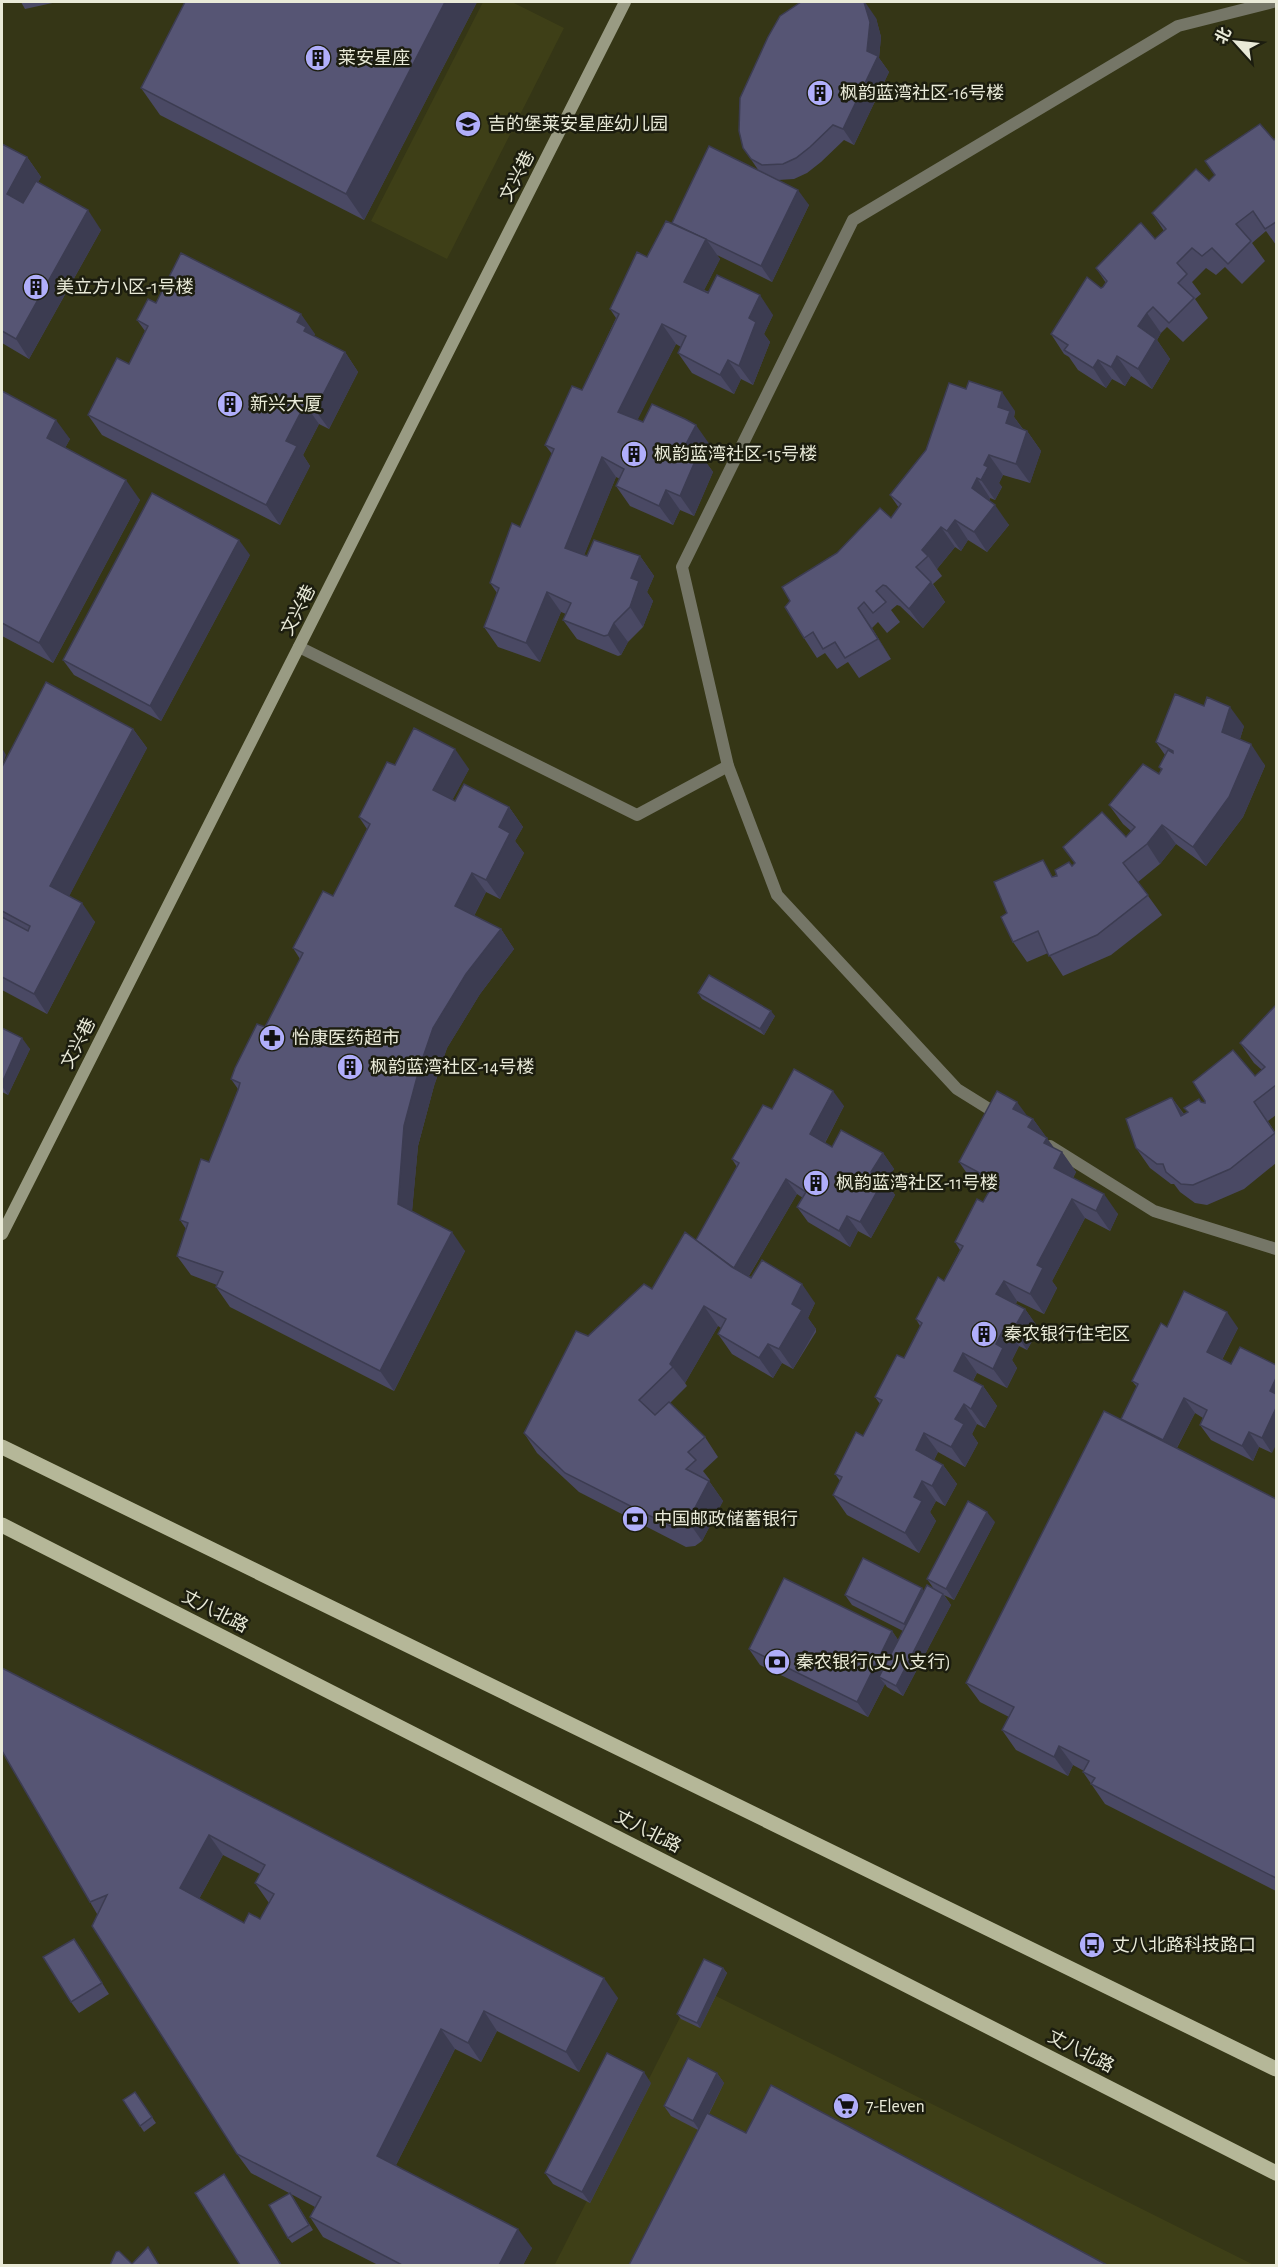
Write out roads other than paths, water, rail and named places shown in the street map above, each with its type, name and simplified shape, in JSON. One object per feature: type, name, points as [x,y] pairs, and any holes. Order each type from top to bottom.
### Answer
[{"type":"main road","points":[[2,1447],[1276,2069]]},
{"type":"main road","name":"丈八北路","points":[[2,1525],[1276,2173]]},
{"type":"street","name":"文兴巷","points":[[2,1234],[626,2]]},
{"type":"street","points":[[1016,1125],[957,1089],[777,895],[728,766],[682,567],[853,220],[1178,26],[1273,2]]},
{"type":"street","points":[[299,646],[637,815],[728,766]]},
{"type":"street","points":[[1036,1138],[1154,1211],[1276,1249]]},
{"type":"place","name":"莱安星座","points":[[318,58]]},
{"type":"place","name":"枫韵蓝湾社区-16号楼","points":[[820,93]]},
{"type":"place","name":"吉的堡莱安星座幼儿园","points":[[468,124]]},
{"type":"place","name":"美立方小区-1号楼","points":[[36,287]]},
{"type":"place","name":"新兴大厦","points":[[230,404]]},
{"type":"place","name":"枫韵蓝湾社区-15号楼","points":[[634,454]]},
{"type":"place","name":"怡康医药超市","points":[[272,1038]]},
{"type":"place","name":"枫韵蓝湾社区-14号楼","points":[[350,1067]]},
{"type":"place","name":"枫韵蓝湾社区-11号楼","points":[[816,1183]]},
{"type":"place","name":"秦农银行住宅区","points":[[984,1334]]},
{"type":"place","name":"中国邮政储蓄银行","points":[[635,1519]]},
{"type":"place","name":"秦农银行(丈八支行)","points":[[777,1662]]},
{"type":"place","name":"丈八北路科技路口","points":[[1092,1945]]},
{"type":"place","name":"7-Eleven","points":[[846,2106]]}]
